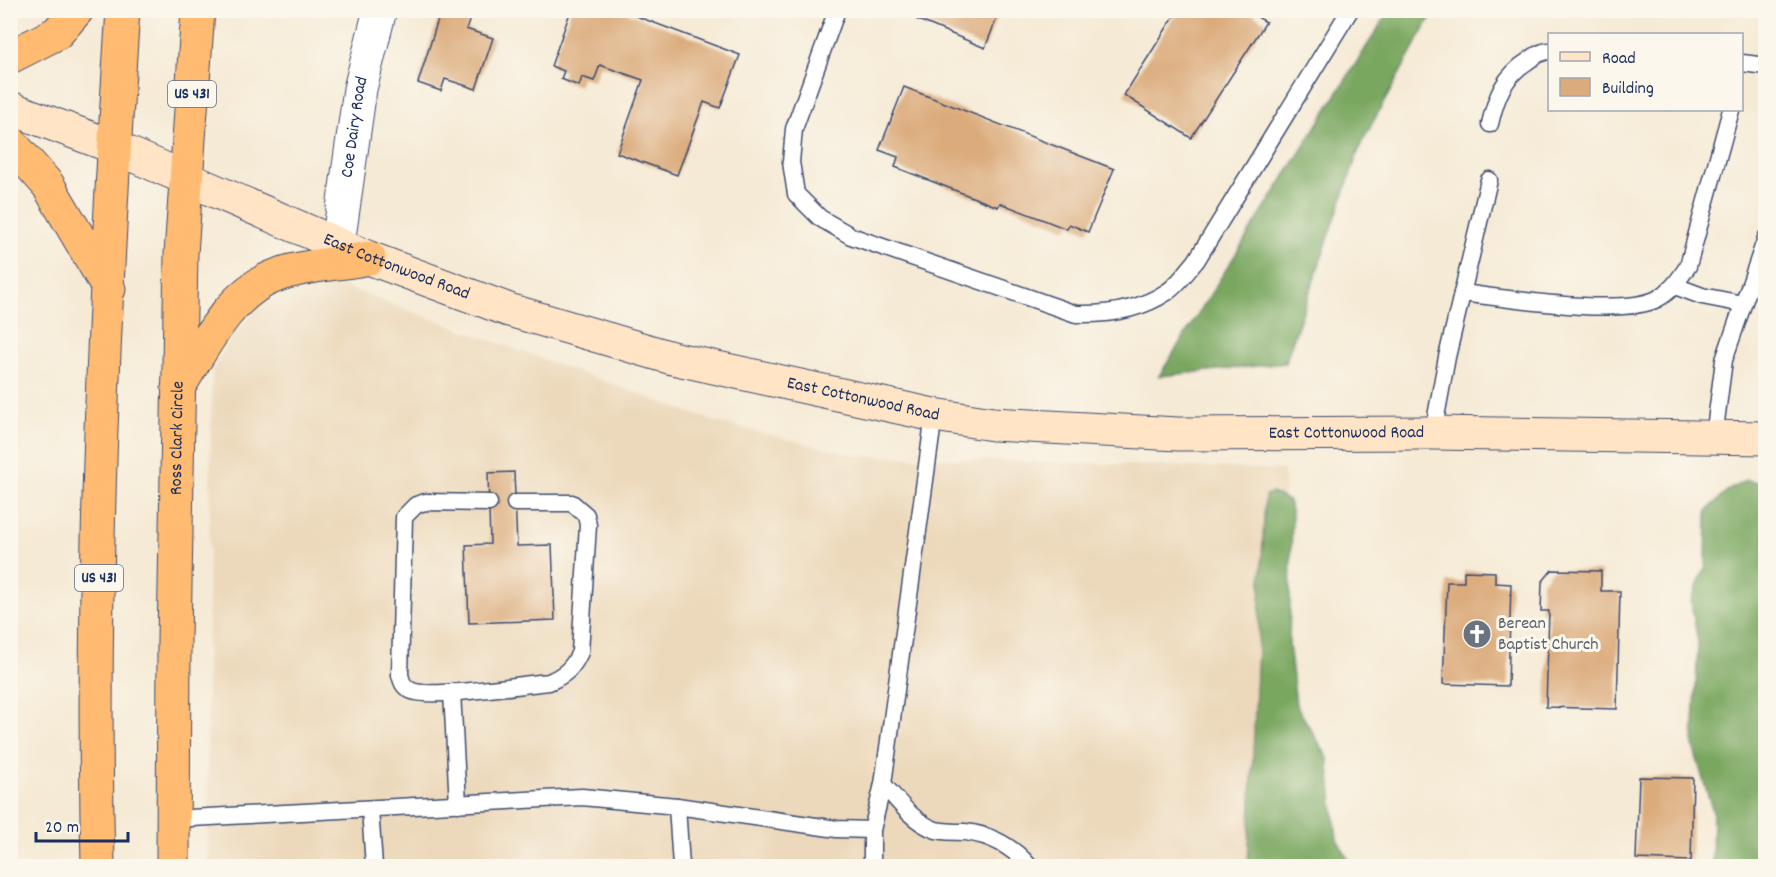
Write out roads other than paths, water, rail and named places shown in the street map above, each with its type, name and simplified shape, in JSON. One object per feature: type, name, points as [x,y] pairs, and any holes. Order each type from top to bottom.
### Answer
[{"type":"highway","points":[[10,57],[57,33],[77,10]]},
{"type":"highway","name":"US 431","points":[[98,867],[96,676],[114,147],[123,10]]},
{"type":"highway","name":"Ross Clark Circle","points":[[173,867],[177,389],[186,177],[198,10]]},
{"type":"highway","points":[[10,142],[48,185],[109,289]]},
{"type":"highway","points":[[177,389],[218,324],[247,291],[277,275],[369,258]]},
{"type":"main road","name":"East Cottonwood Road","points":[[10,108],[186,177],[369,258],[509,310],[672,358],[934,415],[993,424],[1178,434],[1433,433],[1766,438]]},
{"type":"street","name":"Coe Dairy Road","points":[[338,243],[360,89],[380,10]]},
{"type":"lane","points":[[837,10],[794,129],[791,162],[796,194],[820,218],[851,236],[1076,314],[1103,315],[1137,307],[1169,291],[1196,261],[1350,10]]},
{"type":"lane","points":[[1490,124],[1495,99],[1512,71],[1542,51],[1548,51]]},
{"type":"lane","points":[[1743,64],[1766,66]]},
{"type":"lane","points":[[1462,293],[1607,307],[1655,300],[1675,286],[1688,266],[1731,111]]},
{"type":"lane","points":[[1433,433],[1462,293],[1489,180]]},
{"type":"lane","points":[[1714,437],[1724,360],[1766,238]]},
{"type":"lane","points":[[1675,286],[1702,296],[1743,304]]},
{"type":"lane","points":[[872,867],[872,830],[883,784],[934,415]]},
{"type":"lane","points":[[489,503],[425,502],[411,509],[402,524],[400,675],[403,685],[411,691],[452,692],[549,682],[571,669],[580,652],[588,525],[586,515],[572,503],[516,503]]},
{"type":"lane","points":[[452,692],[458,804]]},
{"type":"lane","points":[[883,784],[914,817],[936,830],[977,834],[998,840],[1018,852],[1029,867]]},
{"type":"lane","points":[[172,819],[582,797],[677,806],[837,829],[872,830]]},
{"type":"lane","points":[[677,806],[681,867]]},
{"type":"lane","points":[[370,809],[374,867]]},
{"type":"place","name":"Berean Baptist Church","points":[[1477,634]]}]
